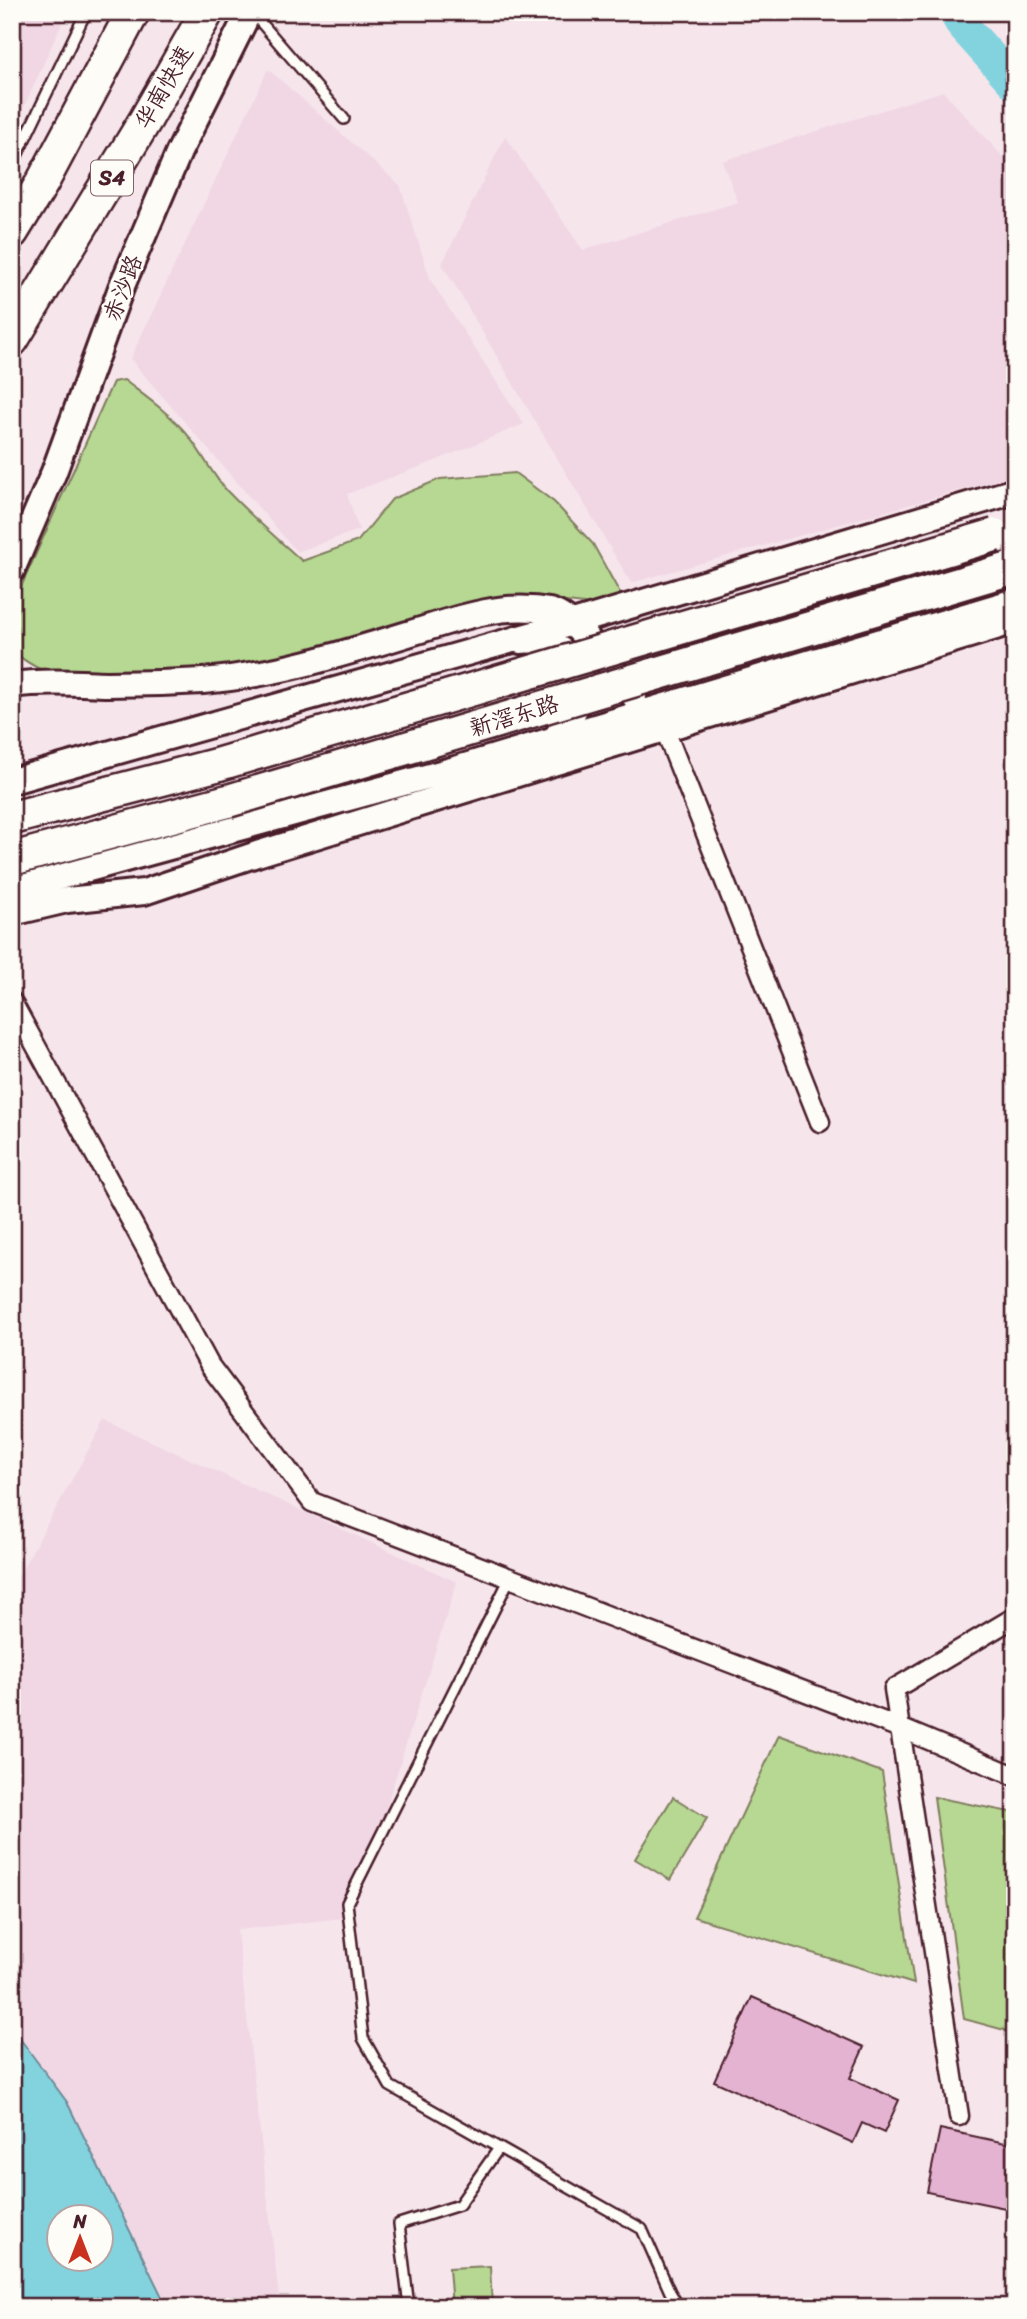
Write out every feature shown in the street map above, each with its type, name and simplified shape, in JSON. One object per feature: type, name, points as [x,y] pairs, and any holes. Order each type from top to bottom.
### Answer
[{"type":"highway","name":"S4","points":[[12,232],[42,183],[133,12]]},
{"type":"highway","name":"华南快速","points":[[12,340],[97,203],[207,12]]},
{"type":"highway","name":"新滘东路","points":[[12,818],[216,765],[1005,532]]},
{"type":"highway","name":"新滘东路","points":[[12,859],[228,801],[1012,568]]},
{"type":"main road","name":"赤沙路","points":[[12,570],[54,472],[121,288],[178,152],[250,12]]},
{"type":"main road","points":[[12,781],[573,623],[1015,491]]},
{"type":"main road","points":[[652,599],[628,629],[624,645],[626,658],[637,676],[654,688],[664,692],[698,695]]},
{"type":"main road","points":[[12,890],[332,804],[1015,601]]},
{"type":"main road","points":[[19,680],[138,684],[205,681],[268,673],[345,653],[467,615],[508,609],[551,611],[573,623],[664,730]]},
{"type":"main road","points":[[12,913],[67,900],[144,892],[257,854],[1015,621]]},
{"type":"main road","points":[[500,643],[526,640],[544,642],[572,656],[578,669],[581,689],[571,715],[555,738]]},
{"type":"street","points":[[664,730],[820,1122]]},
{"type":"street","points":[[12,1002],[210,1366],[312,1502],[900,1728],[1015,1776]]},
{"type":"street","points":[[959,2116],[894,1689],[1015,1617]]},
{"type":"lane","points":[[12,166],[86,12]]},
{"type":"lane","points":[[250,12],[344,119]]},
{"type":"lane","points":[[510,1578],[347,1903],[363,2038],[390,2086],[642,2229],[679,2307]]},
{"type":"lane","points":[[409,2307],[399,2224],[459,2205],[499,2148]]},
{"type":"shaded area","points":[[12,12],[67,12],[12,134]]},
{"type":"shaded area","points":[[268,69],[400,185],[431,281],[524,424],[347,494],[359,530],[297,552],[130,359]]},
{"type":"shaded area","points":[[943,91],[1015,170],[1015,475],[631,583],[442,264],[505,136],[583,250],[738,202],[722,161]]},
{"type":"shaded area","points":[[105,1420],[457,1582],[352,1917],[237,1930],[279,2297],[223,2307],[167,2307],[61,2095],[12,2028],[12,1587]]},
{"type":"green space","points":[[124,380],[179,425],[224,487],[302,561],[358,541],[392,499],[440,479],[515,473],[554,502],[593,544],[623,599],[601,606],[550,600],[332,648],[200,672],[44,671],[22,659],[13,647],[12,607],[113,382]]},
{"type":"green space","points":[[779,1735],[882,1772],[914,1984],[694,1917]]},
{"type":"green space","points":[[673,1797],[707,1818],[670,1880],[635,1859]]},
{"type":"green space","points":[[934,1797],[1015,1813],[1015,2033],[964,2019]]},
{"type":"green space","points":[[490,2266],[492,2307],[452,2307],[449,2268]]},
{"type":"water","points":[[12,2028],[67,2102],[167,2307],[12,2307]]},
{"type":"building","points":[[752,1997],[864,2047],[850,2078],[899,2100],[884,2133],[862,2123],[853,2143],[714,2081]]},
{"type":"building","points":[[940,2129],[1015,2145],[1015,2210],[927,2192]]},
{"type":"waterway","points":[[955,12],[962,25],[1015,84]]}]
